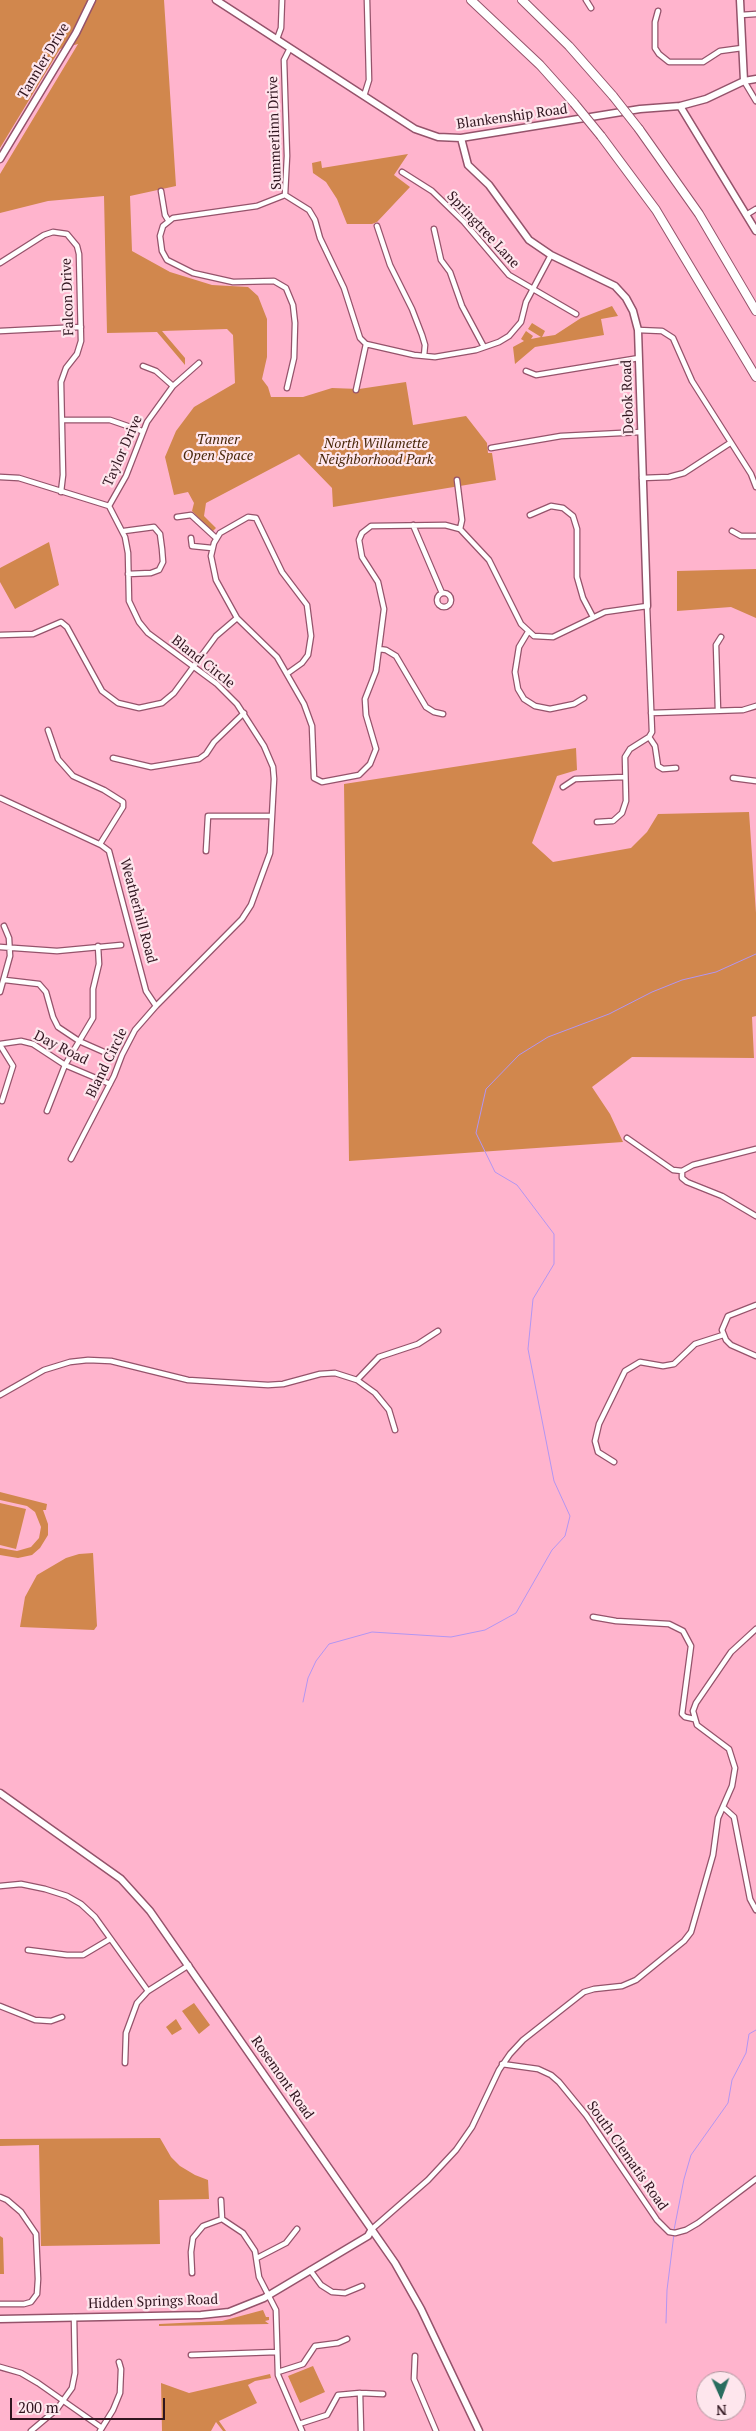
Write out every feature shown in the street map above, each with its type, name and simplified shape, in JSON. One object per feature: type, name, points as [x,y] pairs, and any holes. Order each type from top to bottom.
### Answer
[{"type":"highway","points":[[471,0],[540,65],[601,136],[656,210],[756,377]]},
{"type":"highway","points":[[522,0],[569,46],[640,129],[698,214],[756,311]]},
{"type":"street","name":"Tannler Drive","points":[[0,159],[76,33],[92,0]]},
{"type":"street","name":"Blankenship Road","points":[[216,0],[420,132],[438,137],[461,138],[640,109],[680,106],[706,99],[744,81],[756,79]]},
{"type":"street","points":[[277,39],[281,28],[282,0]]},
{"type":"street","points":[[364,96],[369,80],[367,0]]},
{"type":"street","points":[[586,0],[591,8]]},
{"type":"street","points":[[740,0],[744,81],[756,101]]},
{"type":"street","points":[[658,11],[654,22],[655,48],[669,62],[703,62],[720,51],[742,48]]},
{"type":"street","points":[[741,15],[756,14]]},
{"type":"street","name":"Summerlinn Drive","points":[[290,48],[284,60],[287,156],[285,195],[303,205],[313,216],[320,238],[344,288],[357,332],[366,344]]},
{"type":"street","points":[[680,106],[756,230]]},
{"type":"street","name":"Debok Road","points":[[461,138],[468,165],[489,186],[526,236],[551,255],[609,282],[620,290],[633,310],[638,330],[652,732],[649,737]]},
{"type":"street","name":"Springtree Lane","points":[[402,172],[432,191],[464,222],[509,275],[576,314]]},
{"type":"street","points":[[161,191],[165,214],[168,220]]},
{"type":"street","points":[[168,220],[257,206],[285,195]]},
{"type":"street","points":[[746,215],[756,209]]},
{"type":"street","points":[[168,220],[160,236],[162,250],[167,260],[203,276],[244,282],[274,281],[286,288],[292,305],[295,323],[294,358],[287,388]]},
{"type":"street","points":[[377,226],[390,265],[422,335],[424,356]]},
{"type":"street","points":[[434,229],[441,260],[450,272],[462,306],[484,347]]},
{"type":"street","name":"Falcon Drive","points":[[0,263],[44,235],[53,232],[68,234],[77,246],[79,254],[80,347],[66,368],[61,382],[63,475],[61,492]]},
{"type":"street","points":[[356,390],[366,344],[435,357],[500,342],[517,328],[532,290],[551,255]]},
{"type":"street","points":[[0,331],[81,326]]},
{"type":"street","points":[[638,330],[662,331],[673,338],[692,381],[751,474],[756,487]]},
{"type":"street","points":[[526,371],[536,375],[639,358]]},
{"type":"street","name":"Taylor Drive","points":[[109,506],[126,476],[142,431],[153,412],[173,386],[199,363]]},
{"type":"street","points":[[143,366],[156,371],[173,386]]},
{"type":"street","points":[[62,420],[110,420],[142,431]]},
{"type":"street","points":[[491,448],[561,436],[641,432]]},
{"type":"street","points":[[642,478],[669,477],[684,472],[730,443]]},
{"type":"street","points":[[0,477],[19,478],[109,506]]},
{"type":"street","points":[[457,480],[462,520],[460,529]]},
{"type":"street","name":"Bland Circle","points":[[71,1159],[110,1084],[135,1030],[156,1006],[242,919],[251,905],[270,854],[273,767],[264,746],[244,713],[224,690],[148,633],[139,622],[129,601],[128,550],[124,531],[109,506]]},
{"type":"street","points":[[530,515],[551,506],[563,508],[573,516],[577,529],[577,577],[583,598],[593,617]]},
{"type":"street","points":[[177,517],[191,515],[216,538]]},
{"type":"street","points":[[288,673],[302,663],[308,655],[311,636],[307,605],[282,573],[253,516],[227,528],[216,538],[212,548],[211,562],[216,580],[237,618],[277,657],[288,673],[310,716],[313,769],[316,781],[322,782],[359,775],[375,757],[374,741],[366,715],[365,699],[376,671],[383,600],[375,574],[360,552],[359,540],[362,533],[371,526],[445,525],[460,529],[489,560],[521,624],[528,632],[540,637],[553,637],[593,617],[618,608],[647,606]]},
{"type":"street","points":[[413,525],[442,593]]},
{"type":"street","points":[[124,531],[154,527],[159,532],[162,545],[162,562],[159,570],[151,573],[128,574]]},
{"type":"street","points":[[732,530],[741,536],[756,536]]},
{"type":"street","points":[[191,538],[192,546],[212,548]]},
{"type":"street","points":[[0,635],[33,634],[61,622],[67,627],[102,691],[116,702],[130,707],[148,707],[162,703],[174,693],[216,636],[237,618]]},
{"type":"street","points":[[528,632],[519,647],[515,672],[518,689],[524,699],[535,706],[550,709],[574,704],[584,698]]},
{"type":"street","points":[[718,711],[716,645],[721,637]]},
{"type":"street","points":[[379,649],[386,650],[396,656],[426,707],[434,712],[443,714]]},
{"type":"street","points":[[651,713],[743,710],[756,706]]},
{"type":"street","points":[[112,758],[151,767],[200,759],[214,742],[244,713]]},
{"type":"street","points":[[0,798],[100,844],[123,808],[123,802],[104,790],[73,776],[58,759],[48,730]]},
{"type":"street","points":[[597,822],[613,821],[622,813],[626,801],[624,763],[627,752],[649,737],[655,746],[658,766],[663,769],[676,768]]},
{"type":"street","points":[[563,787],[570,780],[575,779],[624,777]]},
{"type":"street","points":[[734,778],[742,781],[756,781]]},
{"type":"street","points":[[206,851],[208,816],[272,816]]},
{"type":"street","name":"Weatherhill Road","points":[[100,844],[111,855],[146,991],[150,1001],[156,1006]]},
{"type":"street","points":[[0,992],[5,980],[10,946],[4,926]]},
{"type":"street","points":[[0,947],[10,946],[57,951],[121,945]]},
{"type":"street","points":[[47,1111],[65,1065],[93,1018],[92,989],[99,964],[98,946]]},
{"type":"street","points":[[5,980],[34,982],[42,987],[46,992],[56,1023],[63,1031],[79,1041],[104,1052]]},
{"type":"street","name":"Day Road","points":[[0,1045],[21,1041],[33,1044],[65,1065],[110,1084]]},
{"type":"street","points":[[0,1045],[13,1066],[2,1101]]},
{"type":"street","points":[[627,1138],[673,1170],[682,1171],[693,1165],[756,1150]]},
{"type":"street","points":[[682,1171],[682,1178],[686,1182],[717,1194],[756,1216]]},
{"type":"street","points":[[756,1305],[727,1316],[723,1324],[724,1335],[731,1345],[756,1356]]},
{"type":"street","points":[[357,1380],[379,1357],[418,1344],[438,1331]]},
{"type":"street","points":[[614,1462],[598,1452],[595,1441],[599,1424],[625,1371],[640,1362],[663,1366],[674,1364],[695,1344],[724,1335]]},
{"type":"street","points":[[0,1396],[44,1370],[70,1362],[88,1360],[111,1361],[188,1380],[278,1386],[328,1373],[344,1374],[357,1380],[384,1402],[389,1410],[395,1430]]},
{"type":"street","points":[[593,1617],[616,1621],[669,1624],[683,1631],[691,1646],[682,1714],[685,1717],[694,1719]]},
{"type":"street","points":[[372,2229],[428,2180],[456,2150],[472,2127],[502,2064],[523,2040],[580,1994],[594,1988],[629,1984],[687,1938],[698,1912],[714,1855],[718,1820],[734,1776],[733,1755],[726,1744],[697,1725],[694,1719],[696,1703],[723,1663],[739,1644],[756,1630]]},
{"type":"street","name":"Rosemont Road","points":[[0,1794],[96,1861],[130,1888],[150,1911],[395,2263],[416,2301],[479,2431]]},
{"type":"street","points":[[723,1807],[734,1817],[750,1899],[756,1910]]},
{"type":"street","points":[[0,1886],[27,1885],[67,1896],[81,1904],[91,1913],[148,1991]]},
{"type":"street","points":[[28,1950],[67,1956],[83,1955],[110,1939]]},
{"type":"street","points":[[125,2063],[128,2025],[137,2003],[148,1991],[189,1965]]},
{"type":"street","points":[[0,2006],[35,2020],[51,2020],[62,2017]]},
{"type":"street","name":"South Clematis Road","points":[[502,2064],[538,2069],[551,2075],[559,2082],[586,2115],[657,2220],[669,2232],[686,2230],[698,2223],[756,2179]]},
{"type":"street","points":[[0,2197],[7,2200],[21,2212],[36,2234],[38,2279],[37,2294],[31,2302],[24,2304],[0,2304]]},
{"type":"street","points":[[221,2200],[222,2219]]},
{"type":"street","points":[[222,2219],[244,2233],[252,2243],[257,2258],[256,2263],[259,2277],[276,2310],[278,2372],[302,2431]]},
{"type":"street","points":[[192,2273],[191,2252],[193,2238],[203,2226],[222,2219]]},
{"type":"street","points":[[257,2258],[286,2243],[297,2229]]},
{"type":"street","name":"Hidden Springs Road","points":[[0,2319],[220,2314],[248,2306],[269,2295],[368,2236],[372,2229]]},
{"type":"street","points":[[310,2270],[321,2285],[332,2292],[345,2293],[362,2286]]},
{"type":"street","points":[[31,2431],[64,2400],[72,2388],[76,2374],[74,2317]]},
{"type":"street","points":[[278,2372],[303,2364],[314,2346],[338,2343],[347,2339]]},
{"type":"street","points":[[191,2355],[277,2352]]},
{"type":"street","points":[[415,2356],[414,2379],[436,2431]]},
{"type":"street","points":[[0,2367],[21,2373],[64,2400],[101,2429],[113,2410],[120,2393],[121,2369],[119,2362]]},
{"type":"street","points":[[360,2394],[361,2431]]},
{"type":"street","points":[[299,2424],[327,2415],[338,2395],[382,2394]]},
{"type":"green space","points":[[0,0],[164,0],[176,186],[130,196],[132,251],[170,272],[212,285],[248,287],[258,296],[267,319],[267,357],[262,379],[268,387],[271,397],[303,397],[332,388],[359,389],[406,382],[413,425],[466,416],[487,443],[488,453],[492,453],[496,480],[333,507],[332,488],[299,454],[206,503],[204,516],[216,528],[212,532],[192,511],[194,503],[188,492],[174,495],[165,457],[176,431],[194,407],[235,383],[233,335],[227,329],[162,331],[185,358],[185,365],[157,332],[107,333],[104,196],[48,201],[0,213],[0,174],[78,44],[60,49],[0,148]]},
{"type":"green space","points":[[408,154],[394,175],[410,187],[377,222],[372,224],[347,224],[337,199],[326,182],[313,173],[312,163],[321,161],[322,168]]},
{"type":"green space","points":[[612,306],[618,316],[601,319],[604,335],[535,347],[515,364],[513,347],[524,341],[521,339],[526,331],[533,336],[531,339],[541,337],[528,329],[532,323],[545,331],[542,337],[555,335],[581,318]]},
{"type":"green space","points":[[49,542],[59,585],[15,609],[0,582],[0,568]]},
{"type":"green space","points":[[756,569],[756,618],[731,607],[677,611],[677,571]]},
{"type":"green space","points":[[576,748],[577,770],[557,776],[532,843],[553,862],[631,848],[647,832],[658,814],[749,812],[756,913],[756,1016],[752,1017],[754,1058],[632,1057],[592,1087],[610,1114],[623,1142],[349,1161],[344,784]]},
{"type":"green space","points":[[0,1492],[47,1504],[46,1510],[43,1510],[48,1524],[48,1535],[40,1548],[32,1555],[18,1558],[0,1555],[0,1548],[17,1551],[31,1547],[39,1538],[41,1527],[35,1512],[27,1506],[0,1500]]},
{"type":"green space","points":[[0,1503],[26,1509],[16,1549],[0,1545]]},
{"type":"green space","points":[[93,1553],[97,1626],[94,1630],[20,1627],[25,1597],[37,1575],[66,1558],[79,1554]]},
{"type":"green space","points":[[194,2003],[210,2025],[199,2034],[182,2011]]},
{"type":"green space","points":[[176,2019],[182,2029],[172,2035],[166,2027]]},
{"type":"green space","points":[[160,2138],[171,2157],[180,2166],[208,2180],[209,2199],[159,2200],[160,2244],[41,2246],[39,2145],[0,2146],[0,2139]]},
{"type":"green space","points":[[0,2236],[3,2238],[4,2274],[0,2274]]},
{"type":"green space","points":[[263,2310],[266,2317],[269,2317],[269,2320],[265,2321],[269,2324],[159,2326],[159,2324],[222,2321]]},
{"type":"green space","points":[[313,2366],[325,2392],[300,2403],[288,2376]]},
{"type":"green space","points":[[270,2374],[271,2378],[255,2381],[248,2385],[257,2403],[219,2421],[226,2431],[223,2431],[216,2422],[211,2431],[162,2431],[161,2383],[189,2393]]},
{"type":"waterway","points":[[303,1702],[308,1678],[316,1661],[329,1644],[372,1632],[451,1637],[485,1630],[516,1613],[552,1550],[565,1536],[570,1516],[554,1481],[528,1349],[533,1299],[554,1264],[554,1234],[517,1185],[495,1172],[476,1133],[486,1089],[519,1055],[548,1037],[609,1014],[652,992],[682,980],[716,972],[756,954]]},
{"type":"waterway","points":[[674,2230],[684,2179],[691,2155],[728,2103],[732,2080],[746,2053],[749,2034],[756,2030]]},
{"type":"waterway","points":[[666,2323],[667,2290],[674,2234]]},
{"type":"park label","name":"Tanner Open Space","points":[[218,448]]},
{"type":"park label","name":"North Willamette Neighborhood Park","points":[[376,452]]}]
